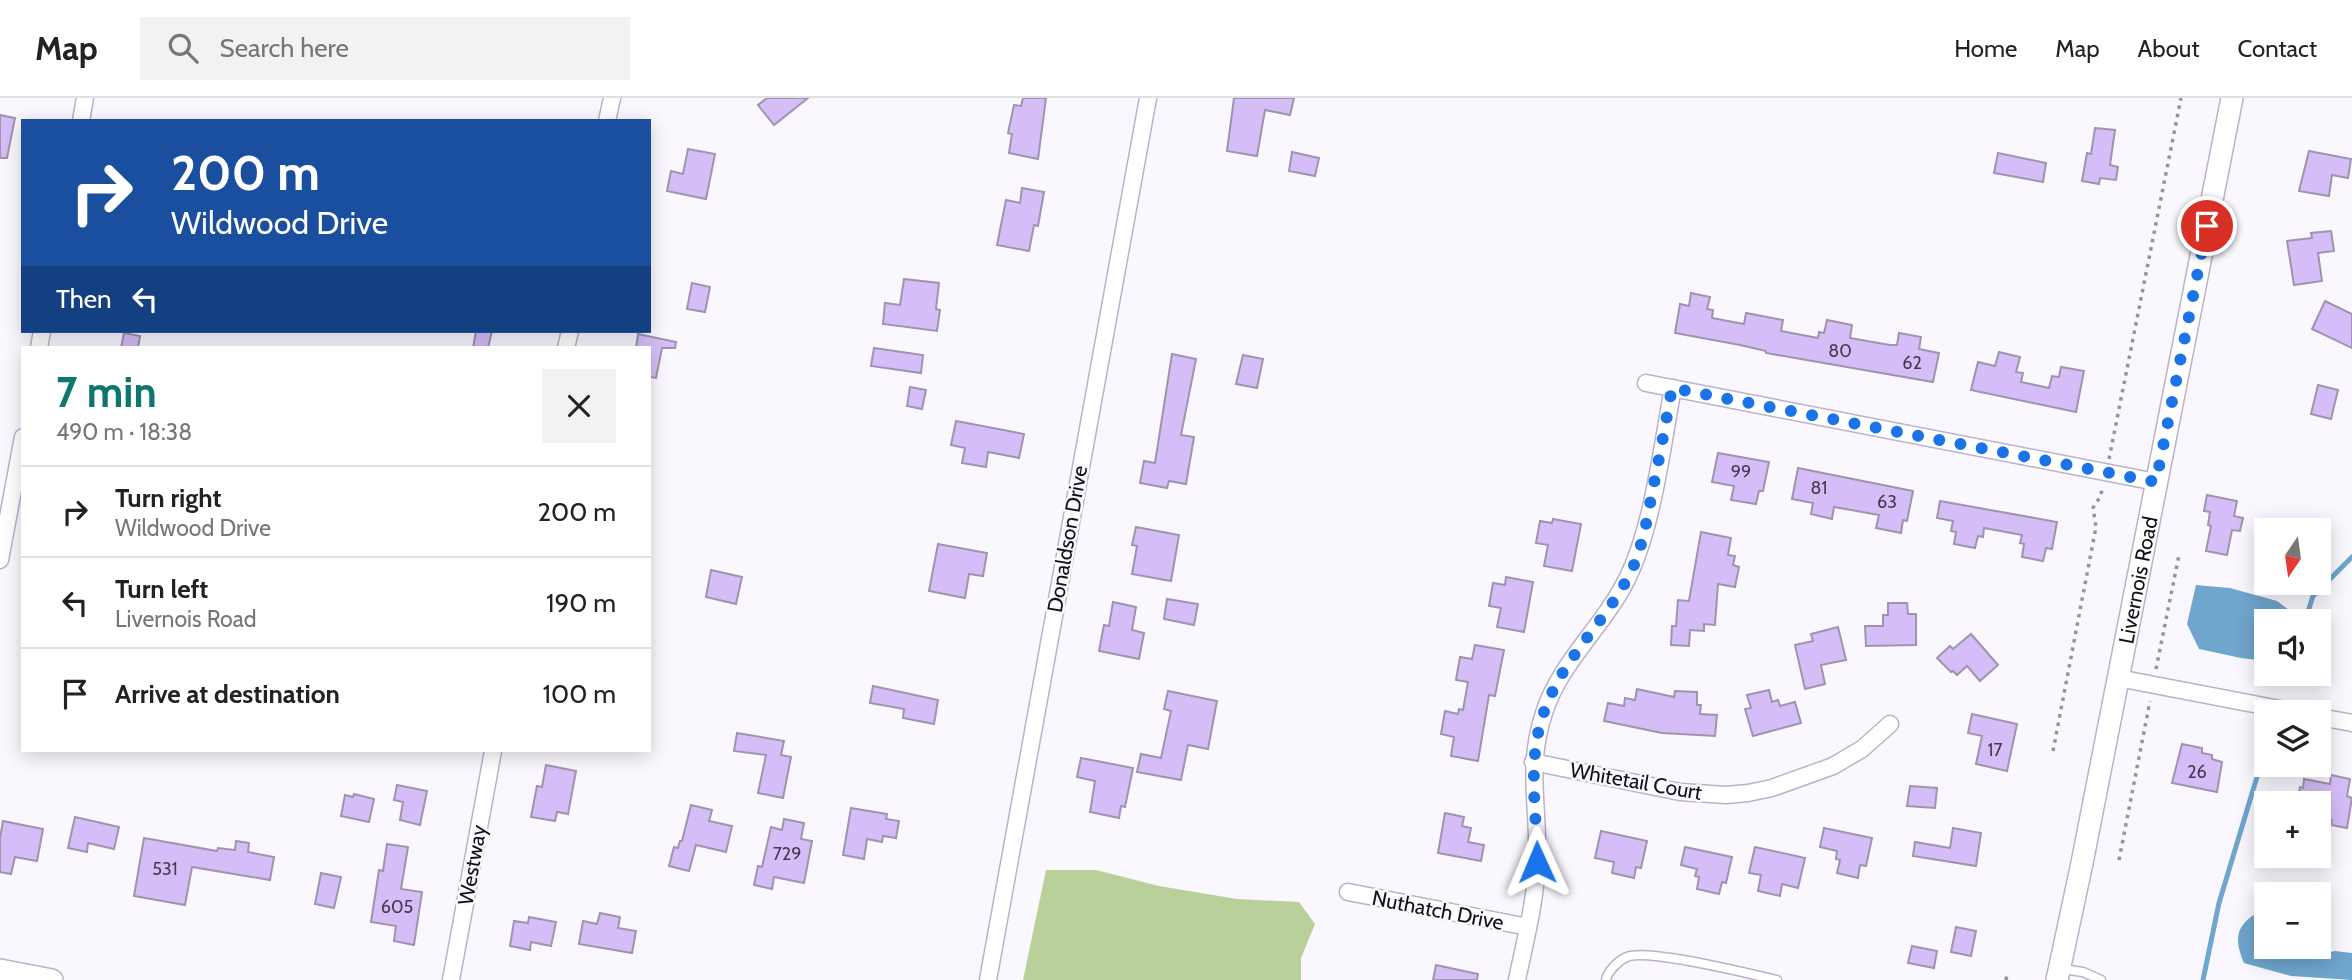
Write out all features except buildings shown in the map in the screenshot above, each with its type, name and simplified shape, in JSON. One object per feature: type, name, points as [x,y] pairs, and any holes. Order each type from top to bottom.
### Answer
[{"type":"street","points":[[81,119],[85,98]]},
{"type":"street","points":[[607,119],[612,98]]},
{"type":"street","name":"Donaldson Drive","points":[[988,980],[1148,98]]},
{"type":"street","name":"Livernois Road","points":[[2058,974],[2232,98]]},
{"type":"street","points":[[1646,383],[2156,482]]},
{"type":"street","points":[[1517,980],[1537,862],[1533,762],[1538,732],[1550,695],[1618,596],[1634,563],[1648,515],[1672,388]]},
{"type":"street","points":[[0,560],[21,448]]},
{"type":"street","points":[[2118,678],[2254,704]]},
{"type":"street","points":[[2331,719],[2352,723]]},
{"type":"street","name":"Whitetail Court","points":[[1533,762],[1680,792],[1726,795],[1748,793],[1772,788],[1833,766],[1862,748],[1890,724]]},
{"type":"street","name":"Westway","points":[[451,980],[493,752]]},
{"type":"street","name":"Nuthatch Drive","points":[[1348,892],[1528,927]]},
{"type":"street","points":[[0,970],[52,980]]},
{"type":"lane","points":[[1606,980],[1607,974],[1627,957],[1649,954],[1777,980]]},
{"type":"lane","points":[[2058,974],[2083,972],[2101,980]]},
{"type":"path","points":[[2108,461],[2181,98]]},
{"type":"path","points":[[2053,751],[2095,527],[2093,508],[2100,497],[2103,483]]},
{"type":"path","points":[[2156,671],[2179,555]]},
{"type":"path","points":[[2119,860],[2151,698]]},
{"type":"path","points":[[2006,980],[2007,974]]},
{"type":"green space","points":[[1046,870],[1096,870],[1159,886],[1237,899],[1299,902],[1315,924],[1301,958],[1301,980],[1023,980]]},
{"type":"water","points":[[2196,585],[2230,588],[2277,601],[2288,609],[2254,609],[2254,660],[2199,649],[2187,624]]},
{"type":"water","points":[[2253,915],[2254,959],[2331,959],[2331,952],[2352,953],[2352,980],[2291,976],[2244,963],[2239,946],[2239,932]]},
{"type":"waterway","points":[[2309,609],[2313,596],[2352,557]]},
{"type":"waterway","points":[[2203,980],[2219,903],[2257,777]]},
{"type":"route","points":[[1537,862],[1533,762],[1538,732],[1550,695],[1559,678],[1609,610],[1634,563],[1648,515],[1672,388],[2156,482],[2207,226]]}]
